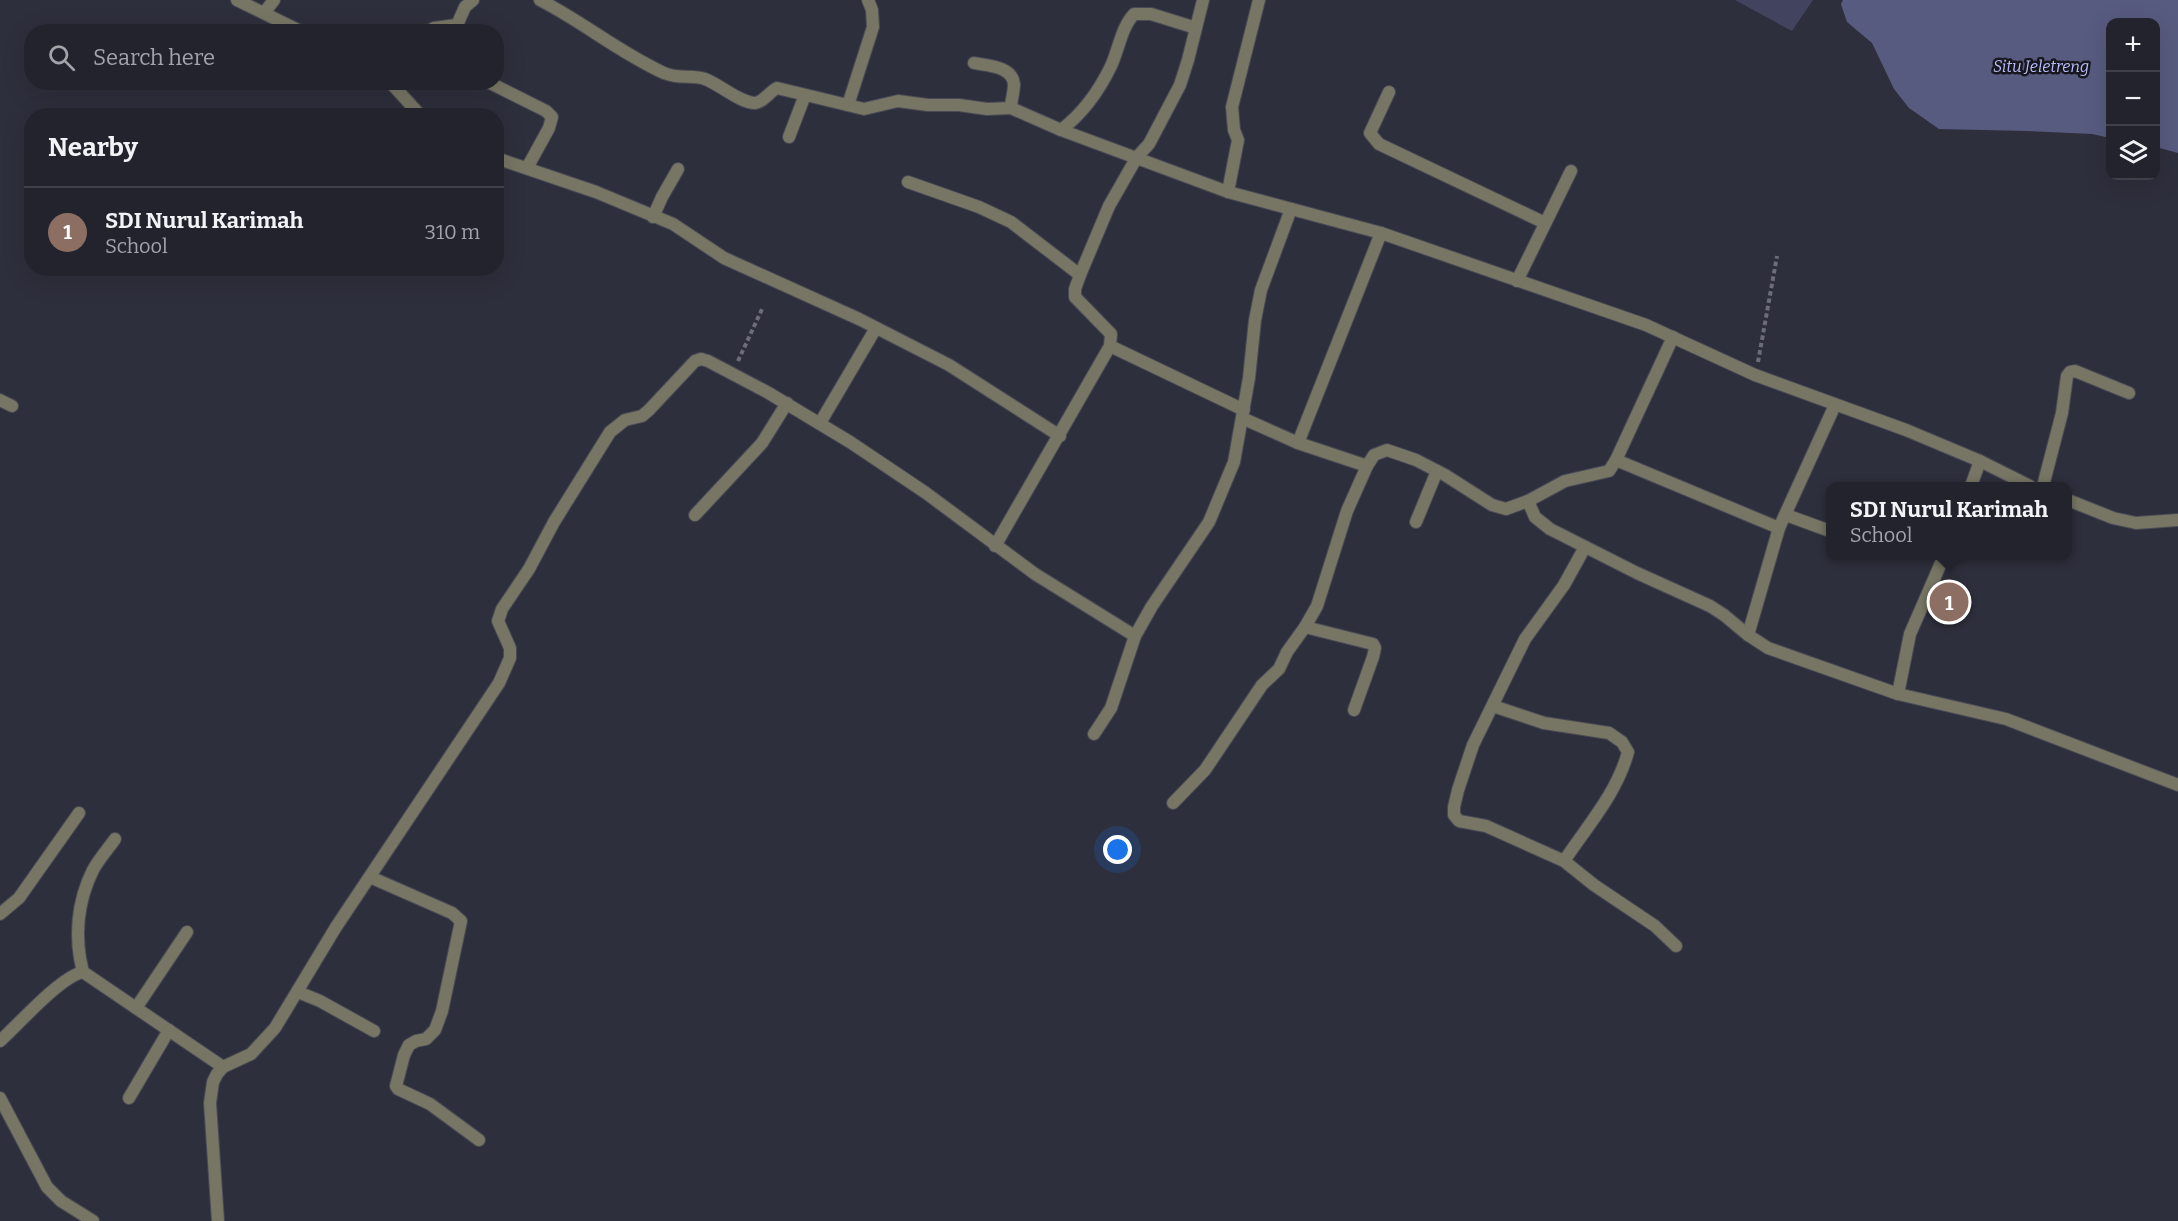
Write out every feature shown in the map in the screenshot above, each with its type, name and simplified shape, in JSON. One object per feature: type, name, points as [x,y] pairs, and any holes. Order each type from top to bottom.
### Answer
[{"type":"street","points":[[237,0],[286,24]]},
{"type":"street","points":[[264,13],[274,0]]},
{"type":"street","points":[[457,24],[465,7],[473,0]]},
{"type":"street","points":[[540,0],[623,52],[677,78],[704,79],[752,103],[761,102],[777,88],[864,108],[898,101],[987,109],[1011,108],[1061,130],[1228,192],[1381,232],[1516,281],[1566,295],[1656,329],[1755,375],[1906,430],[1980,461],[2022,482]]},
{"type":"street","points":[[848,105],[873,27],[872,10],[868,0]]},
{"type":"street","points":[[995,546],[1110,346],[1111,334],[1083,308],[1075,297],[1075,289],[1109,206],[1137,158],[1149,144],[1180,85],[1203,0]]},
{"type":"street","points":[[1228,192],[1238,140],[1234,130],[1232,107],[1259,0]]},
{"type":"street","points":[[1061,130],[1075,119],[1093,97],[1111,67],[1126,23],[1134,14],[1151,14],[1196,28]]},
{"type":"street","points":[[974,63],[1005,70],[1011,76],[1014,84],[1011,108]]},
{"type":"street","points":[[397,90],[414,108]]},
{"type":"street","points":[[504,90],[546,111],[552,117],[549,128],[527,168]]},
{"type":"street","points":[[1389,92],[1370,133],[1379,144],[1545,223]]},
{"type":"street","points":[[789,137],[805,94]]},
{"type":"street","points":[[504,161],[596,192],[673,224],[724,258],[876,328],[949,365],[1060,436]]},
{"type":"street","points":[[653,217],[666,188],[678,169]]},
{"type":"street","points":[[1516,281],[1571,171]]},
{"type":"street","points":[[908,182],[979,207],[1011,222],[1080,275]]},
{"type":"street","points":[[1095,734],[1111,708],[1135,636],[1152,606],[1209,522],[1234,462],[1261,290],[1291,209]]},
{"type":"street","points":[[1299,443],[1381,232]]},
{"type":"street","points":[[820,423],[876,328]]},
{"type":"street","points":[[1173,803],[1205,770],[1262,685],[1279,669],[1287,652],[1305,627],[1317,606],[1347,511],[1374,455],[1387,450],[1437,471],[1500,508],[1515,507],[1565,482],[1609,471],[1674,337]]},
{"type":"street","points":[[1110,346],[1299,443],[1367,466]]},
{"type":"street","points":[[218,1221],[210,1103],[213,1082],[223,1067],[243,1059],[262,1045],[275,1028],[336,927],[499,683],[510,658],[510,648],[500,627],[499,613],[530,569],[554,522],[610,432],[625,420],[642,416],[695,361],[701,359],[708,361],[820,423],[926,492],[1042,579],[1135,636]]},
{"type":"street","points":[[2044,482],[2062,413],[2067,376],[2070,372],[2075,371],[2130,393]]},
{"type":"street","points":[[0,400],[12,406]]},
{"type":"street","points":[[695,515],[762,443],[787,403]]},
{"type":"street","points":[[1748,635],[1779,528],[1836,405]]},
{"type":"street","points":[[1616,460],[1779,528]]},
{"type":"street","points":[[1972,482],[1980,461]]},
{"type":"street","points":[[1416,522],[1437,471]]},
{"type":"street","points":[[1528,501],[1535,517],[1550,529],[1710,606],[1768,648],[1898,694],[2006,719],[2178,785]]},
{"type":"street","points":[[2072,502],[2113,518],[2136,523],[2178,520]]},
{"type":"street","points":[[1786,515],[1826,530]]},
{"type":"street","points":[[1585,547],[1564,585],[1525,639],[1473,745],[1458,790],[1454,815],[1459,821],[1486,826],[1564,861],[1594,885],[1655,926],[1676,946]]},
{"type":"street","points":[[1898,694],[1910,634],[1942,560]]},
{"type":"street","points":[[1305,627],[1373,644],[1375,648],[1373,657],[1354,710]]},
{"type":"street","points":[[1493,706],[1544,723],[1609,733],[1622,742],[1628,752],[1617,783],[1608,799],[1600,807],[1564,861]]},
{"type":"street","points":[[0,914],[19,898],[79,813]]},
{"type":"street","points":[[115,839],[94,868],[80,913],[77,951],[83,972],[223,1067]]},
{"type":"street","points":[[370,877],[452,913],[461,921],[442,1011],[435,1030],[426,1039],[416,1041],[409,1046],[404,1055],[396,1086],[430,1104],[479,1140]]},
{"type":"street","points":[[136,1008],[187,932]]},
{"type":"street","points":[[0,1041],[52,993],[75,975],[83,972]]},
{"type":"street","points":[[298,992],[320,1001],[374,1031]]},
{"type":"street","points":[[129,1098],[169,1030]]},
{"type":"street","points":[[0,1098],[47,1187],[61,1201],[93,1221]]},
{"type":"path","points":[[1755,375],[1777,256]]},
{"type":"path","points":[[732,374],[763,307]]},
{"type":"shaded area","points":[[1735,0],[1813,0],[1792,31]]},
{"type":"water","name":"Situ Jeletreng","points":[[1843,0],[2178,0],[2178,153],[2160,148],[2160,18],[2106,18],[2106,137],[2092,134],[1939,129],[1909,108],[1894,89],[1872,43],[1847,22],[1841,4]]},
{"type":"place","name":"SDI Nurul Karimah","points":[[1949,602]]}]
